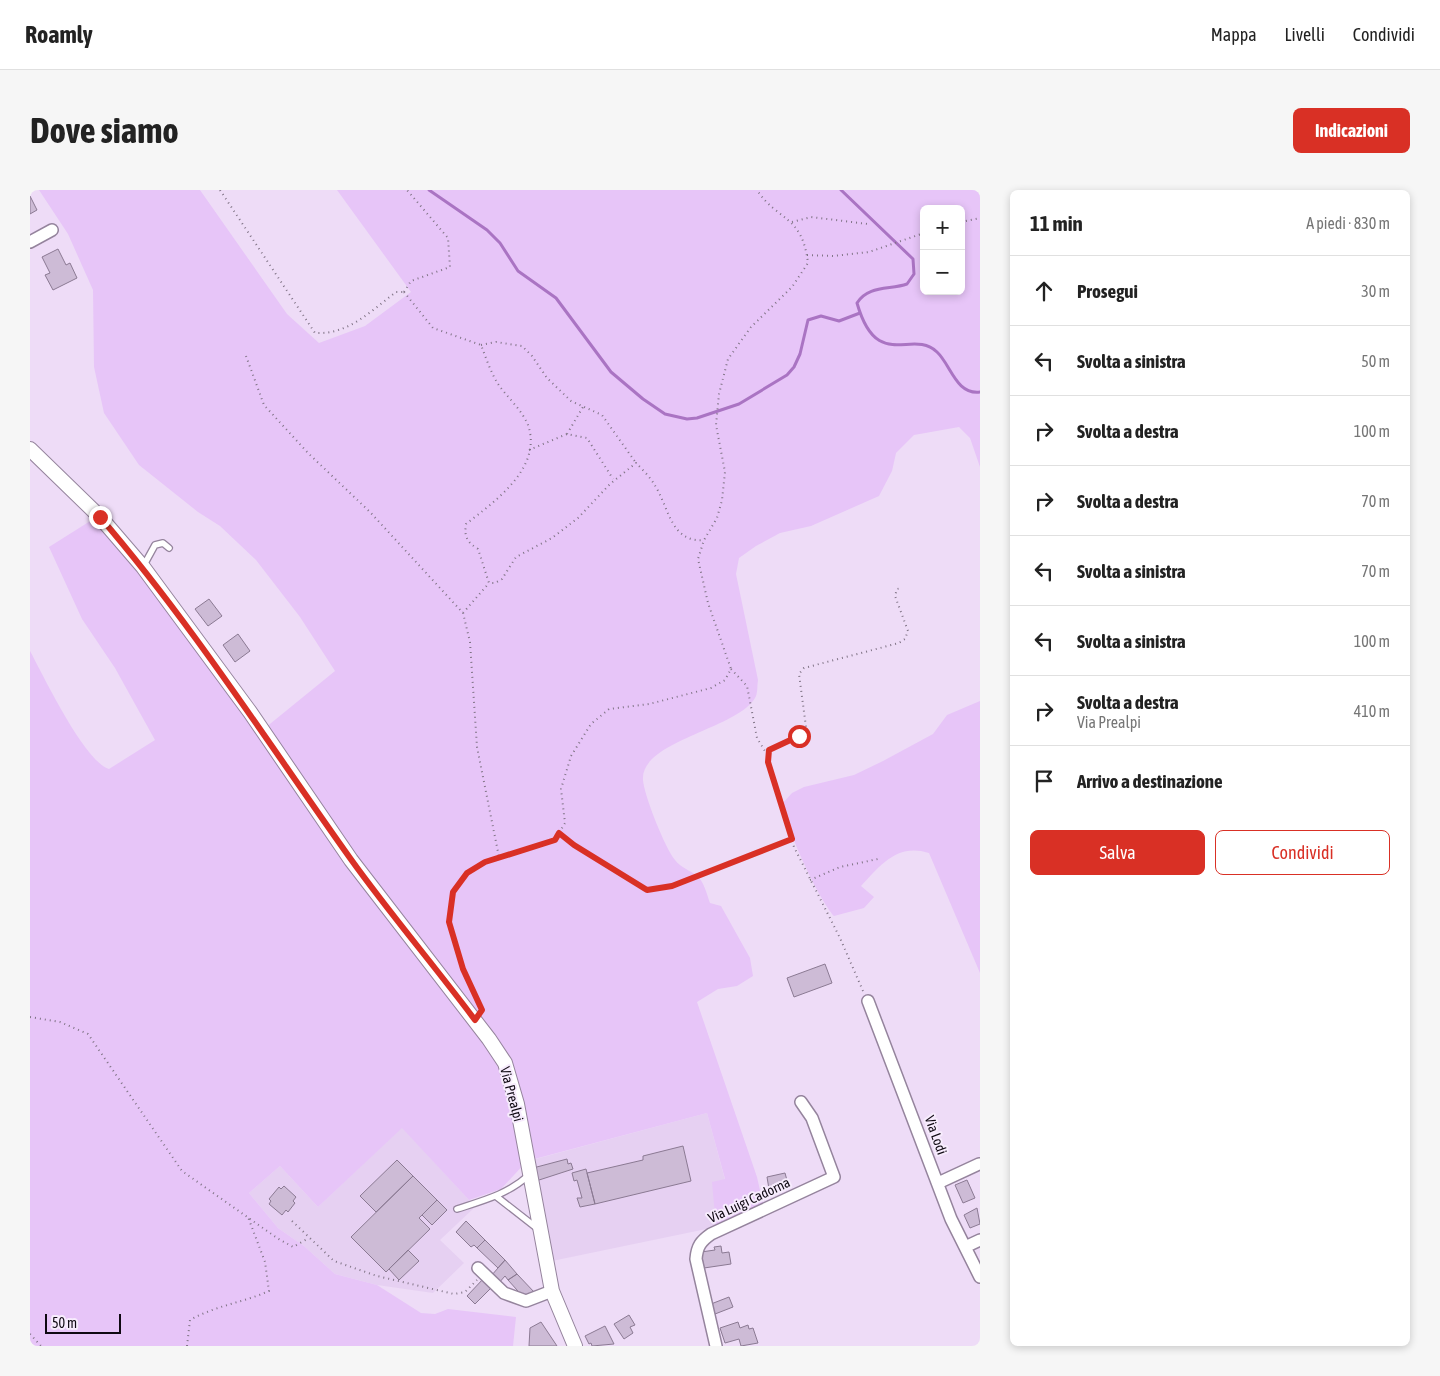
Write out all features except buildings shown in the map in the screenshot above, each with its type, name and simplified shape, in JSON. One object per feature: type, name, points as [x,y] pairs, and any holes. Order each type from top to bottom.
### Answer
[{"type":"street","points":[[30,242],[52,230]]},
{"type":"street","name":"Via Prealpi","points":[[30,449],[100,517],[143,567],[250,712],[351,860],[500,1055],[509,1074],[552,1291],[575,1346]]},
{"type":"street","name":"Via Lodi","points":[[868,1001],[938,1183],[965,1248],[980,1277]]},
{"type":"street","name":"Via Luigi Cadorna","points":[[716,1346],[696,1259],[697,1248],[702,1240],[711,1234],[834,1178],[812,1118],[801,1102]]},
{"type":"street","points":[[938,1183],[979,1164]]},
{"type":"street","points":[[965,1248],[980,1240]]},
{"type":"street","points":[[481,1271],[504,1293],[526,1301],[552,1291]]},
{"type":"lane","points":[[143,567],[155,545],[163,543],[169,548]]},
{"type":"lane","points":[[457,1209],[497,1197],[514,1188],[530,1174]]},
{"type":"lane","points":[[497,1197],[540,1231]]},
{"type":"path","points":[[220,190],[315,333],[338,331],[354,323],[396,292],[404,292]]},
{"type":"path","points":[[404,292],[411,281],[450,267],[448,238],[407,190]]},
{"type":"path","points":[[757,190],[761,197],[792,222],[806,244],[808,263],[792,287],[751,327],[728,360],[719,394],[716,425],[725,472],[722,500],[717,518],[704,540],[698,559],[708,603],[731,669],[747,686],[757,738],[769,757]]},
{"type":"path","points":[[792,222],[811,217],[868,224]]},
{"type":"path","points":[[965,221],[980,218]]},
{"type":"path","points":[[807,256],[833,256],[869,252],[920,234]]},
{"type":"path","points":[[404,292],[433,328],[481,345],[496,342],[522,346],[532,356],[547,378],[571,401],[602,415],[636,463],[654,484],[672,521],[683,535],[691,541],[704,540]]},
{"type":"path","points":[[481,345],[497,383],[528,426],[529,450],[521,473],[502,494],[466,524],[464,534],[469,543],[478,549],[489,583]]},
{"type":"path","points":[[246,356],[264,405],[308,453],[370,512],[464,613],[470,642],[477,747],[499,857]]},
{"type":"path","points":[[567,434],[583,407]]},
{"type":"path","points":[[529,450],[567,434],[588,438],[613,479]]},
{"type":"path","points":[[489,583],[496,583],[502,579],[516,557],[552,538],[578,518],[610,484],[636,463]]},
{"type":"path","points":[[464,613],[489,583]]},
{"type":"path","points":[[868,1001],[792,839],[770,769],[769,750],[799,736],[806,727],[799,674],[804,668],[900,643],[905,639],[908,631],[895,596],[897,589],[901,588]]},
{"type":"path","points":[[475,1020],[482,1010],[463,969],[449,922],[453,892],[467,873],[499,857],[555,840],[565,823],[561,788],[571,756],[591,724],[609,709],[649,704],[711,688],[725,680],[731,669]]},
{"type":"path","points":[[559,833],[574,845],[647,890],[672,886],[792,839]]},
{"type":"path","points":[[810,880],[840,867],[878,859]]},
{"type":"path","points":[[30,1017],[60,1022],[88,1034],[182,1171],[293,1247],[309,1238]]},
{"type":"path","points":[[187,1346],[190,1320],[210,1308],[248,1300],[269,1291],[265,1262],[248,1217]]},
{"type":"path","points":[[292,1221],[334,1261],[377,1276],[454,1294],[464,1292],[481,1271]]},
{"type":"path","points":[[30,1334],[41,1346]]},
{"type":"shaded area","points":[[39,190],[200,190],[287,314],[319,343],[365,326],[411,292],[337,190],[980,190],[980,467],[970,438],[959,427],[914,435],[896,453],[892,471],[879,496],[811,526],[780,533],[739,558],[736,574],[758,680],[756,696],[745,709],[672,745],[657,755],[646,767],[643,780],[651,809],[671,854],[680,865],[702,881],[710,903],[721,906],[750,958],[753,976],[737,986],[718,989],[697,1002],[757,1177],[764,1208],[716,1227],[712,1182],[725,1179],[707,1113],[527,1161],[501,1189],[469,1200],[402,1128],[318,1207],[280,1166],[249,1193],[278,1228],[304,1246],[335,1274],[377,1285],[421,1313],[435,1314],[448,1309],[516,1317],[513,1346],[30,1346],[30,651],[65,717],[88,751],[99,763],[109,769],[155,740],[115,668],[82,619],[49,547],[95,518],[177,622],[265,728],[335,671],[300,617],[256,560],[220,526],[198,512],[139,465],[104,413],[94,367],[93,290],[68,234]]},
{"type":"shaded area","points":[[980,701],[980,973],[929,853],[908,851],[890,858],[861,886],[874,897],[864,908],[834,916],[827,907],[804,862],[782,804],[792,793],[804,787],[854,775],[883,761],[933,734],[947,715]]},
{"type":"shaded area","points":[[707,1113],[725,1180],[716,1227],[552,1261],[532,1160]]},
{"type":"shaded area","points":[[402,1127],[469,1200],[474,1208],[440,1240],[464,1263],[433,1293],[377,1285],[335,1274],[304,1246],[278,1228],[249,1193],[280,1166],[318,1207]]},
{"type":"waterway","points":[[429,190],[487,230],[500,243],[518,271],[556,298],[611,372],[643,399],[665,414],[687,419],[697,418],[739,404],[787,375],[794,367],[800,354],[808,320],[821,316],[839,321],[860,313]]},
{"type":"waterway","points":[[841,190],[913,259],[914,274],[907,284],[867,293],[857,303],[865,324],[874,337],[885,343],[927,346],[937,352],[965,389],[972,392],[980,392]]},
{"type":"route","points":[[100,517],[143,567],[250,712],[351,860],[475,1020],[482,1010],[463,969],[449,922],[453,892],[467,873],[485,862],[555,840],[559,833],[574,845],[608,864],[631,882],[647,890],[672,886],[792,839],[768,762],[769,750],[799,736]]}]
